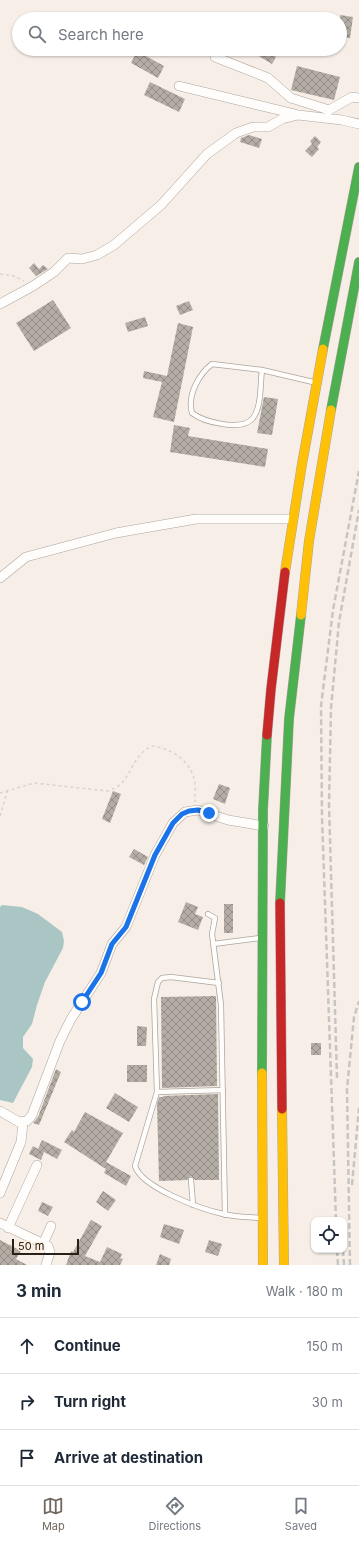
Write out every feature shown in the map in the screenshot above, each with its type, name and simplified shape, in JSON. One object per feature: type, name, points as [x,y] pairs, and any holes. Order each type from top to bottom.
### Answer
[{"type":"highway","points":[[263,1265],[262,938],[264,766],[268,720],[280,611],[293,519],[320,356],[359,167]]},
{"type":"highway","points":[[284,1265],[280,908],[289,719],[309,541],[324,446],[359,262]]},
{"type":"street","points":[[214,57],[268,78],[291,98],[329,110],[352,97],[359,98]]},
{"type":"street","points":[[179,86],[298,115],[342,120],[359,124]]},
{"type":"street","points":[[0,304],[33,286],[54,272],[68,258],[82,258],[97,255],[114,245],[161,205],[207,154],[236,133],[253,127],[268,127],[282,119],[298,115]]},
{"type":"street","points":[[0,578],[26,557],[116,534],[196,519],[293,519]]},
{"type":"street","points":[[23,1123],[32,1115],[60,1042],[71,1019],[97,980],[112,944],[126,927],[155,855],[173,823],[182,814],[198,810],[228,820],[264,826]]},
{"type":"street","points":[[0,1111],[23,1123]]},
{"type":"street","points":[[0,1193],[21,1142],[23,1123]]},
{"type":"street","points":[[37,1165],[4,1226],[48,1246],[50,1252],[46,1265]]},
{"type":"street","points":[[43,1244],[51,1226]]},
{"type":"lane","points":[[262,370],[257,408],[253,418],[247,424],[224,425],[201,420],[192,413],[192,400],[196,383],[206,369],[212,364],[262,370],[316,383]]},
{"type":"lane","points":[[208,914],[215,918],[212,944],[219,983],[221,1005],[224,1090],[225,1215]]},
{"type":"lane","points":[[212,944],[262,938]]},
{"type":"lane","points":[[219,983],[171,976],[162,978],[158,982],[154,999],[156,1092],[136,1166],[137,1171],[141,1176],[178,1199],[225,1215],[263,1218]]},
{"type":"lane","points":[[156,1092],[191,1094],[224,1090]]},
{"type":"lane","points":[[191,1180],[193,1205]]},
{"type":"path","points":[[0,274],[14,276],[33,286]]},
{"type":"path","points":[[0,792],[34,783],[107,791],[117,789],[125,779],[139,755],[152,746],[163,747],[178,755],[193,774],[196,784],[195,799],[198,810]]},
{"type":"path","points":[[0,816],[8,789]]},
{"type":"water","points":[[2,905],[22,907],[38,914],[62,932],[64,941],[63,948],[45,982],[32,1024],[23,1037],[23,1048],[33,1059],[32,1067],[13,1103],[0,1100],[0,907]]},
{"type":"building","points":[[347,16],[353,17],[350,38],[347,38]]},
{"type":"building","points":[[134,56],[146,56],[164,66],[158,78],[131,63]]},
{"type":"building","points":[[259,56],[274,56],[276,57],[272,64]]},
{"type":"building","points":[[297,66],[340,77],[334,100],[291,90]]},
{"type":"building","points":[[150,82],[185,99],[179,112],[144,95]]},
{"type":"building","points":[[249,135],[262,139],[259,148],[240,142],[241,138]]},
{"type":"building","points":[[315,136],[321,142],[317,147],[319,149],[312,157],[305,151],[312,144],[310,141]]},
{"type":"building","points":[[34,263],[39,269],[43,265],[48,269],[36,276],[29,268]]},
{"type":"building","points":[[53,300],[71,328],[34,351],[16,323]]},
{"type":"building","points":[[189,301],[193,310],[180,315],[176,306]]},
{"type":"building","points":[[145,317],[148,326],[128,332],[125,323]]},
{"type":"building","points":[[178,323],[193,327],[174,422],[153,417],[162,382],[143,378],[144,371],[167,376]]},
{"type":"building","points":[[264,397],[278,399],[272,435],[257,433]]},
{"type":"building","points":[[174,425],[190,428],[188,436],[268,449],[265,467],[170,452]]},
{"type":"building","points":[[219,784],[230,788],[225,804],[213,799]]},
{"type":"building","points":[[113,791],[121,794],[110,823],[102,819]]},
{"type":"building","points":[[134,849],[148,857],[144,865],[129,857]]},
{"type":"building","points":[[186,902],[198,907],[195,914],[203,917],[198,930],[178,922]]},
{"type":"building","points":[[224,904],[233,904],[233,933],[224,933]]},
{"type":"building","points":[[216,996],[217,1086],[162,1088],[161,997]]},
{"type":"building","points":[[137,1026],[147,1027],[146,1046],[137,1046]]},
{"type":"building","points":[[311,1043],[321,1043],[321,1055],[311,1055]]},
{"type":"building","points":[[127,1065],[147,1065],[147,1082],[127,1082]]},
{"type":"building","points":[[56,1069],[61,1072],[39,1125],[33,1123],[38,1117]]},
{"type":"building","points":[[115,1093],[138,1107],[129,1122],[106,1108]]},
{"type":"building","points":[[218,1094],[219,1180],[195,1180],[191,1176],[187,1180],[159,1181],[157,1104],[159,1097]]},
{"type":"building","points":[[85,1112],[123,1133],[106,1162],[131,1176],[126,1186],[104,1173],[106,1169],[64,1142],[72,1130],[74,1132]]},
{"type":"building","points":[[42,1140],[62,1150],[57,1159],[44,1152],[41,1160],[29,1154],[33,1146],[38,1149]]},
{"type":"building","points":[[103,1191],[116,1200],[108,1211],[96,1202]]},
{"type":"building","points":[[42,1202],[53,1207],[48,1216],[38,1211]]},
{"type":"building","points":[[91,1220],[102,1226],[85,1256],[100,1262],[107,1247],[122,1254],[120,1258],[123,1259],[120,1265],[66,1265],[71,1251],[73,1252]]},
{"type":"building","points":[[164,1224],[184,1230],[179,1244],[160,1237]]},
{"type":"building","points":[[0,1240],[21,1251],[16,1259],[27,1265],[0,1265]]},
{"type":"building","points":[[209,1240],[222,1244],[218,1256],[205,1252]]},
{"type":"building","points":[[160,1254],[171,1259],[169,1265],[156,1265]]},
{"type":"railway","points":[[336,1217],[322,817],[321,706],[333,610],[359,471]]},
{"type":"railway","points":[[337,1078],[329,805],[331,708],[339,622],[359,510]]},
{"type":"railway","points":[[350,1265],[347,1089],[354,1017],[359,1001]]},
{"type":"railway","points":[[352,1185],[359,1108]]},
{"type":"railway","points":[[337,1253],[338,1265]]},
{"type":"railway","points":[[343,1253],[344,1265]]},
{"type":"traffic: fast","points":[[323,349],[359,167]]},
{"type":"traffic: fast","points":[[331,410],[359,262]]},
{"type":"traffic: fast","points":[[280,903],[289,719],[301,615]]},
{"type":"traffic: fast","points":[[262,1073],[263,810],[267,735]]},
{"type":"traffic: slow","points":[[285,572],[302,464],[323,349]]},
{"type":"traffic: slow","points":[[301,615],[309,541],[331,410]]},
{"type":"traffic: slow","points":[[262,1073],[263,1265]]},
{"type":"traffic: slow","points":[[282,1109],[284,1265]]},
{"type":"traffic: jam","points":[[267,735],[285,572]]},
{"type":"traffic: jam","points":[[280,903],[282,1109]]},
{"type":"route","points":[[82,1002],[101,973],[112,944],[126,927],[155,855],[173,823],[185,812],[198,810],[209,813]]}]
